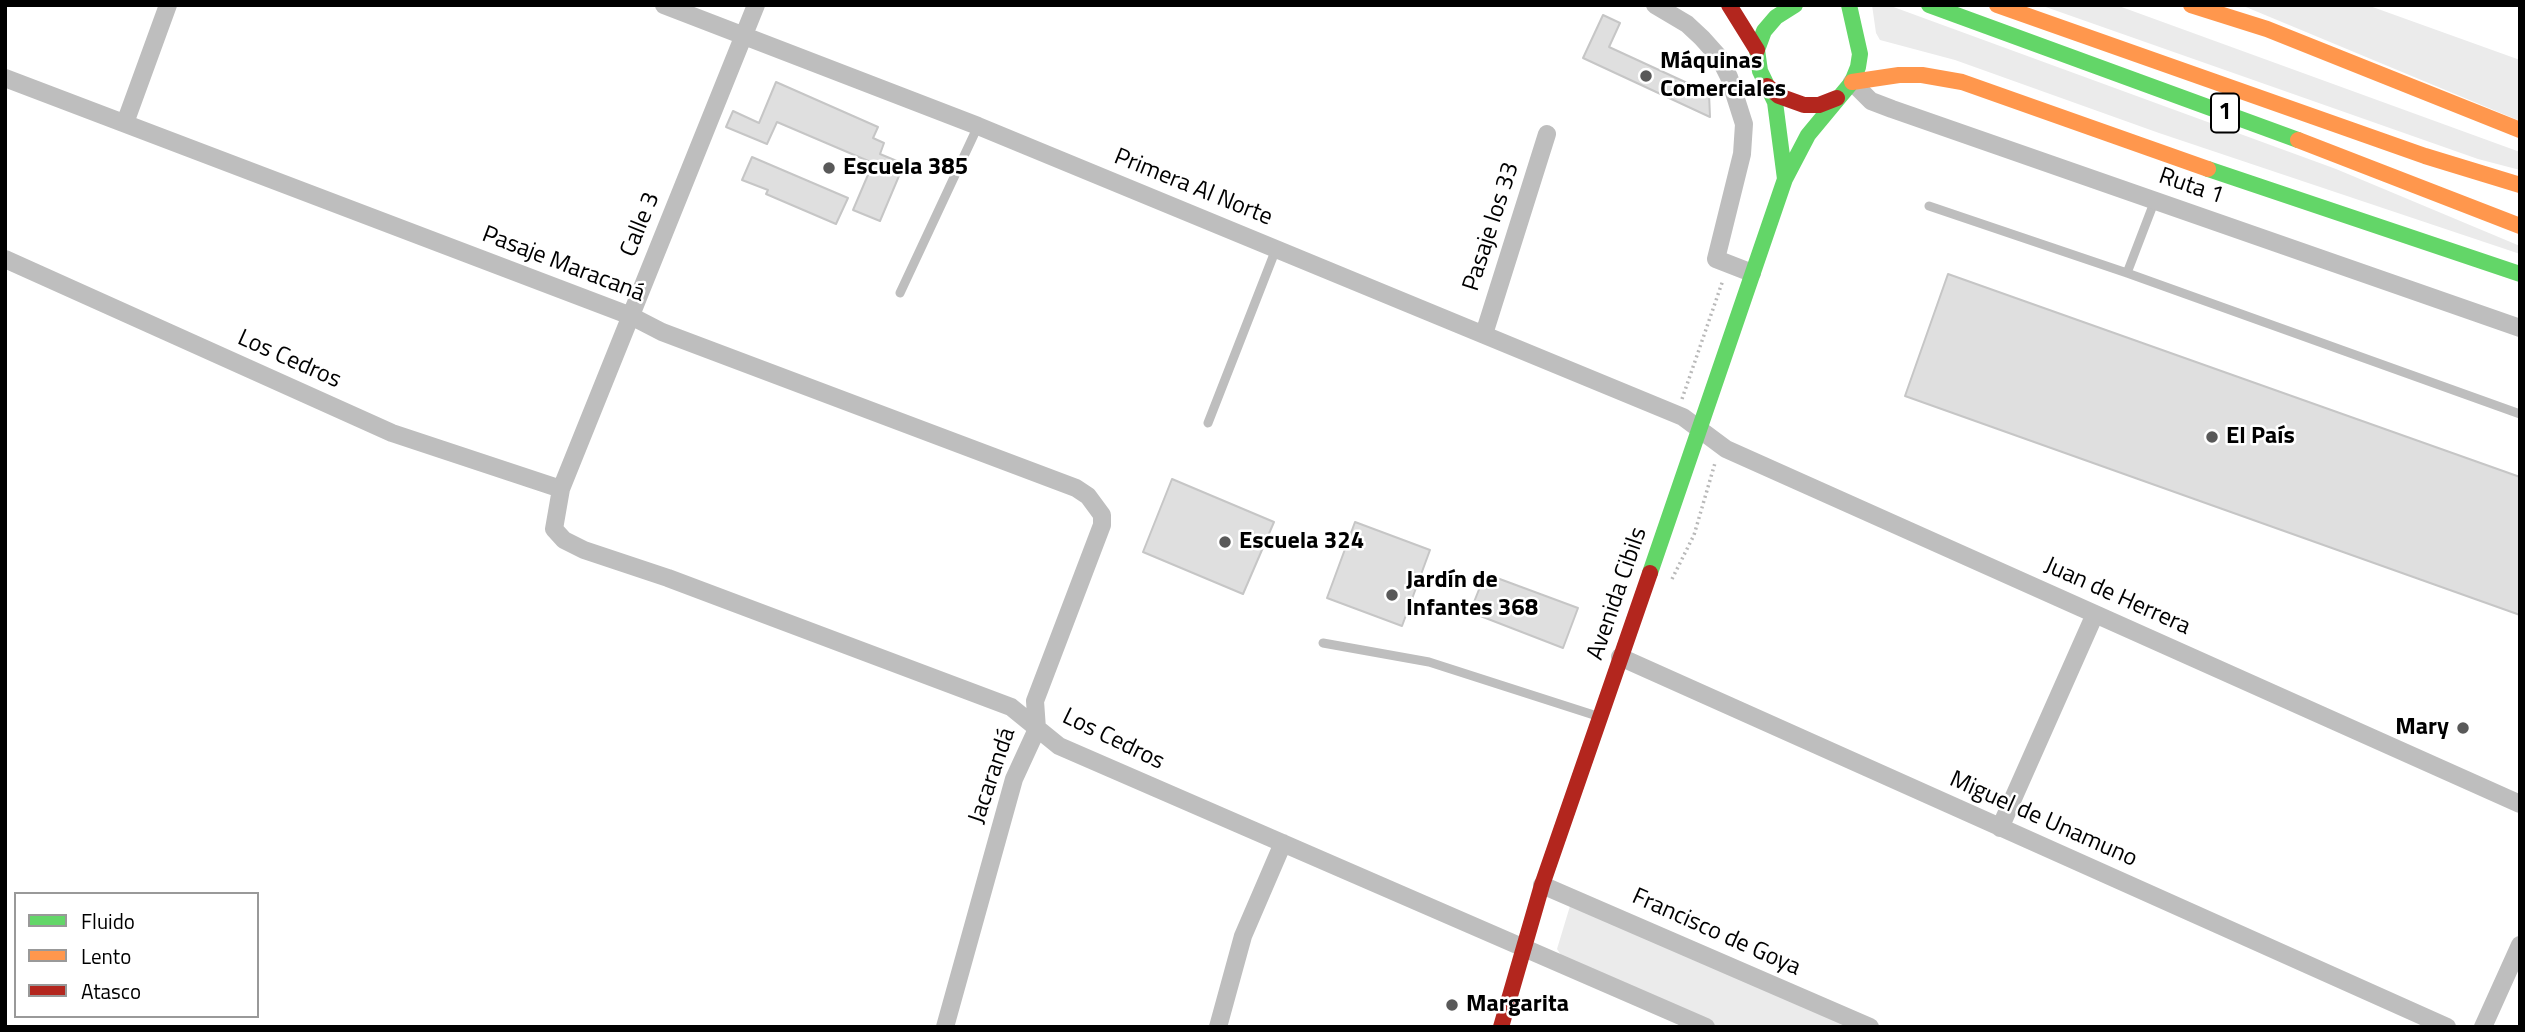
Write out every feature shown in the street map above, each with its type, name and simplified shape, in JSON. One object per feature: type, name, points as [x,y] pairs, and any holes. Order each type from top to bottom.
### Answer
[{"type":"main road","name":"Avenida Cibils","points":[[1729,5],[1757,50],[1759,71],[1779,121],[1785,179]]},
{"type":"main road","points":[[1757,50],[1764,31],[1776,17],[1795,5]]},
{"type":"main road","points":[[1849,5],[1860,54],[1852,82],[1899,75],[1922,75],[1962,82],[2234,178],[2520,274]]},
{"type":"main road","name":"1","points":[[1929,5],[2395,175],[2520,226]]},
{"type":"main road","name":"1","points":[[1997,5],[2425,156],[2520,185]]},
{"type":"main road","points":[[2191,5],[2267,29],[2520,130]]},
{"type":"main road","name":"Avenida Cibils","points":[[1501,1027],[1542,885],[1785,179],[1808,135],[1852,82]]},
{"type":"main road","points":[[1766,86],[1779,96],[1804,105],[1819,104],[1837,98]]},
{"type":"street","points":[[125,123],[168,5]]},
{"type":"street","name":"Primera Al Norte","points":[[664,5],[978,126],[1683,417],[1698,429]]},
{"type":"street","name":"Calle 3","points":[[564,540],[554,529],[561,489],[756,5]]},
{"type":"street","points":[[1655,5],[1687,24],[1702,38],[1719,57],[1730,77],[1744,124],[1742,154],[1716,259],[1752,273]]},
{"type":"street","name":"Pasaje Maracaná","points":[[5,78],[631,316],[662,332],[1076,488],[1097,506]]},
{"type":"street","name":"Ruta 1","points":[[1852,82],[1871,101],[1892,110],[2520,328]]},
{"type":"street","name":"Pasaje los 33","points":[[1484,334],[1547,134]]},
{"type":"street","name":"Los Cedros","points":[[5,259],[392,433],[561,489]]},
{"type":"street","name":"Juan de Herrera","points":[[1698,429],[1727,449],[2520,804]]},
{"type":"street","name":"Jacarandá","points":[[945,1027],[1014,779],[1037,729],[1035,701],[1102,525],[1097,506]]},
{"type":"street","name":"Los Cedros","points":[[564,540],[584,551],[668,578],[1011,707],[1059,746],[1524,945]]},
{"type":"street","points":[[2000,828],[2095,614]]},
{"type":"street","name":"Miguel de Unamuno","points":[[1620,657],[2447,1027]]},
{"type":"street","points":[[1218,1027],[1243,936],[1283,843]]},
{"type":"street","name":"Francisco de Goya","points":[[1542,885],[1870,1027]]},
{"type":"street","points":[[1524,945],[1706,1027]]},
{"type":"street","points":[[2483,1027],[2520,946]]},
{"type":"lane","points":[[900,293],[978,126]]},
{"type":"lane","points":[[2127,273],[2155,200]]},
{"type":"lane","points":[[1929,206],[2127,273],[2520,414]]},
{"type":"lane","points":[[1208,423],[1276,249]]},
{"type":"lane","points":[[1324,643],[1429,662],[1599,716]]},
{"type":"shaded area","points":[[1872,5],[1888,5],[2336,169],[2520,246],[2520,254],[2159,133],[1955,60],[1880,40],[1876,33]]},
{"type":"shaded area","points":[[2040,5],[2116,5],[2520,152],[2520,170],[2478,159]]},
{"type":"shaded area","points":[[2241,5],[2367,5],[2520,60],[2520,121]]},
{"type":"shaded area","points":[[1570,906],[1849,1027],[1719,1027],[1561,955],[1557,949]]},
{"type":"building","name":"Máquinas Comerciales","points":[[1603,15],[1620,23],[1609,47],[1709,93],[1710,117],[1583,58]]},
{"type":"building","points":[[776,82],[878,127],[873,138],[884,143],[880,154],[904,164],[880,221],[853,210],[873,163],[777,122],[767,144],[726,127],[733,111],[759,123]]},
{"type":"building","points":[[752,157],[848,198],[836,224],[766,194],[768,190],[742,180]]},
{"type":"building","name":"El País","points":[[1948,274],[2520,477],[2520,615],[1905,396]]},
{"type":"building","points":[[1172,479],[1274,522],[1243,594],[1143,552]]},
{"type":"building","points":[[1355,522],[1430,550],[1402,626],[1327,598]]},
{"type":"building","points":[[1497,578],[1578,608],[1563,648],[1470,612],[1482,582],[1494,587]]},
{"type":"traffic: fast","points":[[1785,179],[1775,102],[1760,71],[1757,50],[1764,31],[1776,17],[1795,5]]},
{"type":"traffic: fast","points":[[1650,573],[1785,179],[1808,135],[1852,82],[1858,67],[1860,54],[1849,5]]},
{"type":"traffic: fast","points":[[1929,5],[2298,140]]},
{"type":"traffic: fast","points":[[2208,169],[2520,274]]},
{"type":"traffic: slow","points":[[1997,5],[2425,156],[2520,185]]},
{"type":"traffic: slow","points":[[2191,5],[2267,29],[2520,130]]},
{"type":"traffic: slow","points":[[1852,82],[1899,75],[1922,75],[1962,82],[2208,169]]},
{"type":"traffic: slow","points":[[2298,140],[2520,226]]},
{"type":"traffic: jam","points":[[1729,5],[1757,50]]},
{"type":"traffic: jam","points":[[1767,86],[1779,96],[1804,105],[1819,105],[1837,98]]},
{"type":"traffic: jam","points":[[1501,1027],[1542,885],[1650,573]]},
{"type":"place","name":"Máquinas Comerciales","points":[[1646,76]]},
{"type":"place","name":"Escuela 385","points":[[829,168]]},
{"type":"place","name":"El País","points":[[2212,437]]},
{"type":"place","name":"Escuela 324","points":[[1225,542]]},
{"type":"place","name":"Jardín de Infantes 368","points":[[1392,595]]},
{"type":"place","name":"Mary","points":[[2463,728]]},
{"type":"place","name":"Margarita","points":[[1452,1005]]}]
